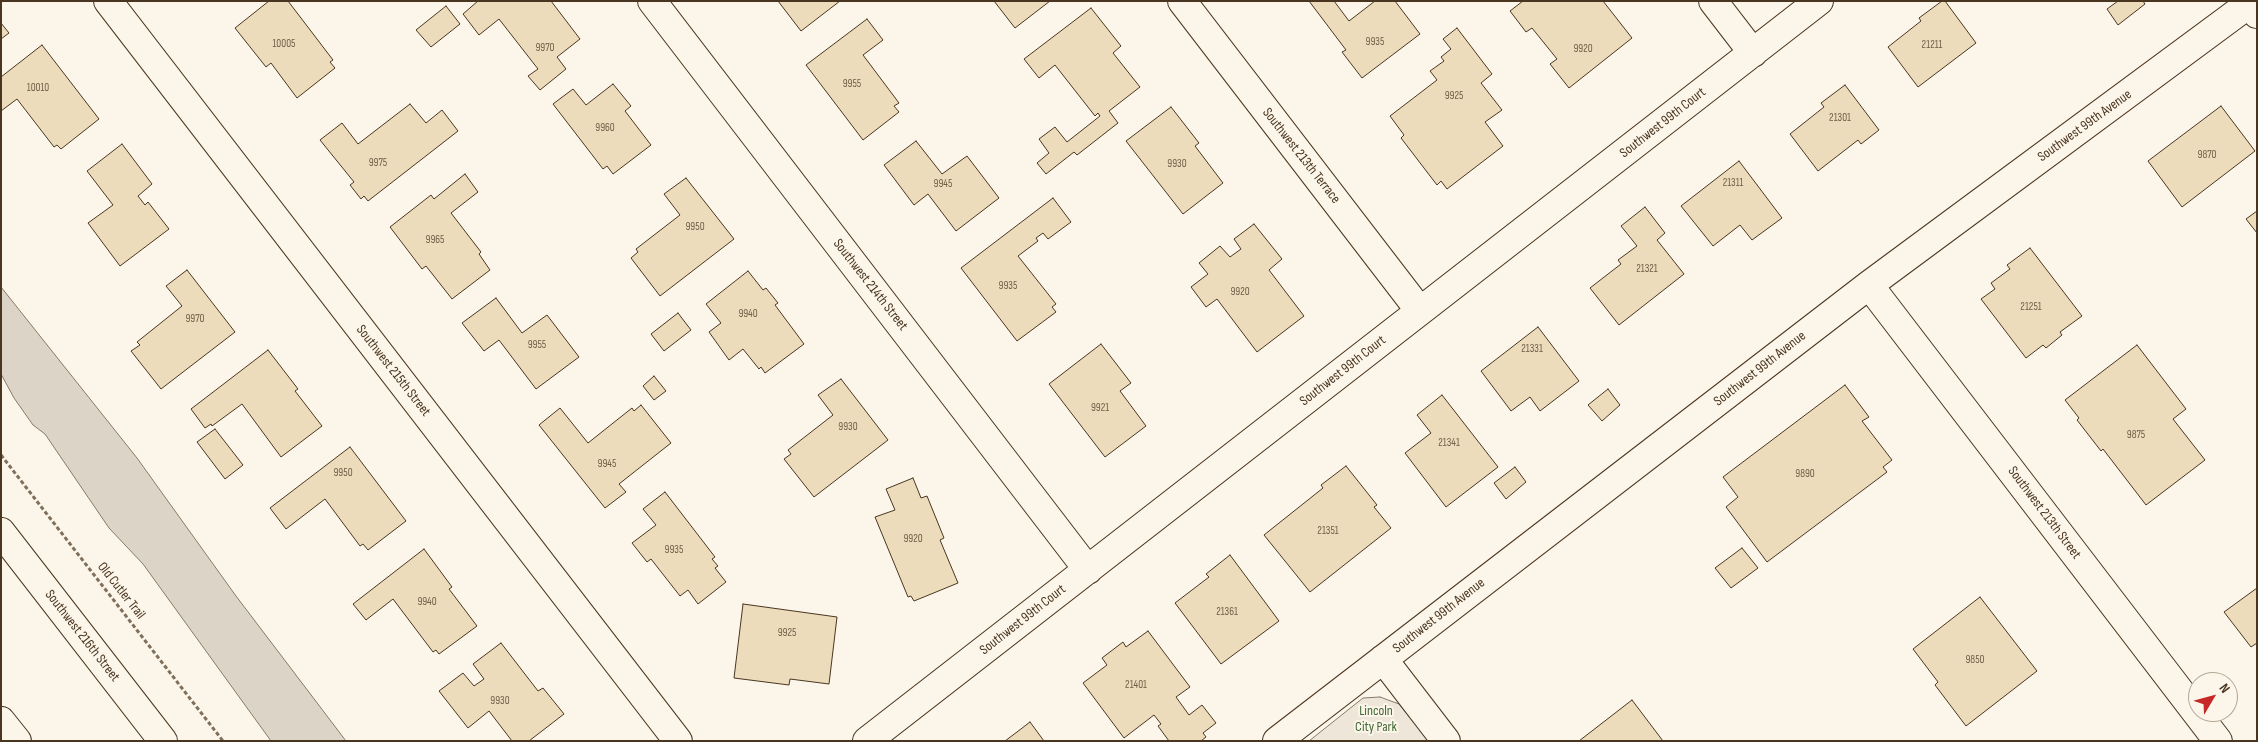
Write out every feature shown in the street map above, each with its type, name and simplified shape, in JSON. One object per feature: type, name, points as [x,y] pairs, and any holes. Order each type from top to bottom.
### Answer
[{"type":"street","name":"Southwest 215th Street","points":[[108,1],[678,741]]},
{"type":"street","name":"Southwest 214th Street","points":[[652,1],[1088,570]]},
{"type":"street","name":"Southwest 213th Terrace","points":[[1182,1],[1420,311]]},
{"type":"street","points":[[1713,1],[1753,53]]},
{"type":"street","name":"Southwest 99th Court","points":[[867,741],[1819,1]]},
{"type":"street","name":"Southwest 99th Avenue","points":[[1277,741],[1869,285],[2251,6]]},
{"type":"street","name":"Southwest 213th Street","points":[[1869,285],[2218,741]]},
{"type":"street","name":"Southwest 216th Street","points":[[1,532],[163,741]]},
{"type":"street","points":[[1383,659],[1446,741]]},
{"type":"path","name":"Old Cutler Trail","points":[[1,455],[223,741]]},
{"type":"green space","name":"Lincoln City Park","points":[[1380,697],[1399,704],[1429,741],[1309,741],[1363,698]]},
{"type":"shaded area","points":[[1,287],[137,458],[236,596],[346,741],[271,741],[143,564],[109,528],[45,434],[33,425],[14,398],[1,374]]},
{"type":"building","points":[[269,1],[288,1],[333,60],[330,62],[335,68],[297,98],[271,63],[266,67],[235,28]]},
{"type":"building","points":[[478,1],[551,1],[580,39],[557,57],[566,69],[540,90],[528,76],[538,69],[499,19],[479,35],[463,14]]},
{"type":"building","points":[[778,1],[840,1],[801,31]]},
{"type":"building","points":[[994,1],[1050,1],[1015,28]]},
{"type":"building","points":[[1309,1],[1334,1],[1349,21],[1375,1],[1395,1],[1420,34],[1362,78],[1342,52],[1346,50]]},
{"type":"building","points":[[1523,1],[1603,1],[1632,38],[1569,88],[1550,64],[1557,59],[1532,28],[1526,32],[1510,11]]},
{"type":"building","points":[[1942,1],[1945,1],[1976,43],[1918,87],[1888,47],[1921,21],[1919,18]]},
{"type":"building","points":[[2118,1],[2143,1],[2145,4],[2118,25],[2107,9]]},
{"type":"building","points":[[446,6],[460,24],[431,47],[416,30]]},
{"type":"building","points":[[1091,8],[1121,46],[1113,53],[1140,87],[1109,111],[1118,123],[1077,155],[1074,152],[1046,174],[1037,163],[1049,153],[1039,139],[1055,127],[1067,142],[1100,116],[1098,113],[1095,116],[1055,65],[1039,78],[1024,59]]},
{"type":"building","points":[[867,19],[883,40],[863,55],[899,103],[894,106],[899,112],[863,140],[806,65]]},
{"type":"building","points":[[1,23],[9,33],[1,39]]},
{"type":"building","points":[[1457,28],[1492,74],[1481,83],[1502,110],[1485,122],[1503,146],[1447,189],[1441,181],[1437,185],[1401,138],[1404,135],[1390,116],[1437,80],[1430,71],[1444,61],[1441,57],[1451,49],[1443,39]]},
{"type":"building","points":[[42,45],[99,119],[61,149],[57,145],[54,147],[17,99],[1,111],[1,77]]},
{"type":"building","points":[[613,84],[631,106],[625,111],[651,145],[613,174],[607,166],[603,169],[553,104],[573,89],[586,105]]},
{"type":"building","points":[[1845,85],[1879,130],[1861,144],[1858,140],[1818,171],[1790,134],[1824,107],[1821,103]]},
{"type":"building","points":[[410,104],[426,123],[442,110],[458,131],[368,201],[364,196],[361,199],[350,185],[354,182],[320,140],[342,123],[358,144]]},
{"type":"building","points":[[2221,106],[2255,151],[2182,207],[2148,161]]},
{"type":"building","points":[[1171,107],[1199,143],[1195,146],[1223,183],[1183,214],[1126,141]]},
{"type":"building","points":[[916,141],[942,174],[967,156],[999,198],[956,231],[928,194],[914,205],[884,165]]},
{"type":"building","points":[[122,144],[152,184],[138,196],[145,205],[148,202],[169,229],[120,266],[88,223],[113,205],[87,171]]},
{"type":"building","points":[[1739,161],[1782,218],[1752,240],[1740,225],[1713,246],[1681,206]]},
{"type":"building","points":[[465,174],[478,192],[451,213],[481,252],[479,254],[490,270],[452,299],[426,266],[422,269],[390,227],[431,195],[434,199]]},
{"type":"building","points":[[686,178],[734,239],[660,296],[631,258],[638,252],[636,249],[680,215],[664,194]]},
{"type":"building","points":[[1053,198],[1071,222],[1048,239],[1043,233],[1036,238],[1038,241],[1018,256],[1056,304],[1052,307],[1056,312],[1017,341],[961,268]]},
{"type":"building","points":[[1645,207],[1665,233],[1657,240],[1684,274],[1619,325],[1590,288],[1621,264],[1618,260],[1637,246],[1621,226]]},
{"type":"building","points":[[2257,211],[2257,233],[2246,219]]},
{"type":"building","points":[[1254,224],[1282,259],[1269,270],[1304,316],[1257,352],[1217,299],[1206,307],[1191,287],[1208,274],[1199,263],[1220,246],[1230,257],[1241,249],[1234,239]]},
{"type":"building","points":[[2030,248],[2082,316],[2060,332],[2062,335],[2046,348],[2043,345],[2026,358],[1981,299],[1995,289],[1991,283],[2010,269],[2007,265]]},
{"type":"building","points":[[187,270],[235,332],[161,389],[131,351],[140,345],[137,342],[182,306],[166,286]]},
{"type":"building","points":[[748,271],[763,290],[766,288],[778,303],[775,305],[804,344],[765,373],[761,367],[759,369],[743,349],[729,360],[709,332],[721,323],[706,304]]},
{"type":"building","points":[[496,298],[522,333],[547,315],[579,357],[536,389],[499,340],[484,351],[462,323]]},
{"type":"building","points":[[678,313],[691,330],[664,351],[651,334]]},
{"type":"building","points":[[1538,327],[1579,381],[1540,411],[1530,397],[1511,411],[1481,371]]},
{"type":"building","points":[[1101,344],[1131,383],[1120,391],[1146,426],[1105,457],[1049,384]]},
{"type":"building","points":[[2137,345],[2186,409],[2173,419],[2205,460],[2146,505],[2103,449],[2101,451],[2077,420],[2079,418],[2065,400]]},
{"type":"building","points":[[268,350],[298,389],[295,391],[322,426],[281,457],[242,404],[212,426],[211,424],[205,428],[191,409]]},
{"type":"building","points":[[654,376],[666,391],[654,400],[643,386]]},
{"type":"building","points":[[841,379],[888,440],[814,497],[784,459],[791,454],[788,450],[833,415],[818,395]]},
{"type":"building","points":[[1845,385],[1869,417],[1862,421],[1892,460],[1883,467],[1887,472],[1767,562],[1726,507],[1738,497],[1723,477]]},
{"type":"building","points":[[1608,389],[1620,405],[1602,421],[1588,405]]},
{"type":"building","points":[[1442,395],[1498,467],[1446,507],[1405,453],[1431,433],[1417,415]]},
{"type":"building","points":[[641,405],[671,443],[619,484],[626,492],[605,508],[539,425],[560,408],[588,443],[632,408],[634,411]]},
{"type":"building","points":[[215,429],[243,465],[225,479],[197,442]]},
{"type":"building","points":[[350,447],[406,521],[368,550],[363,544],[360,546],[325,499],[286,529],[270,508]]},
{"type":"building","points":[[1346,466],[1377,505],[1374,507],[1391,528],[1310,592],[1264,535],[1323,488],[1321,485]]},
{"type":"building","points":[[1515,467],[1526,482],[1506,499],[1494,483]]},
{"type":"building","points":[[913,478],[921,498],[927,496],[944,538],[940,540],[958,583],[914,601],[911,596],[908,597],[875,517],[895,510],[886,489]]},
{"type":"building","points":[[665,492],[715,557],[712,559],[718,566],[715,568],[726,582],[698,604],[688,590],[680,596],[651,559],[647,562],[632,543],[656,525],[643,509]]},
{"type":"building","points":[[1742,548],[1758,568],[1731,588],[1715,568]]},
{"type":"building","points":[[424,549],[452,587],[449,589],[477,626],[439,654],[436,650],[433,652],[393,599],[366,620],[353,604]]},
{"type":"building","points":[[1230,555],[1279,621],[1221,664],[1175,603],[1209,577],[1206,574]]},
{"type":"building","points":[[2257,588],[2257,643],[2251,647],[2224,612]]},
{"type":"building","points":[[1980,597],[2037,671],[1966,726],[1935,685],[1938,682],[1913,649]]},
{"type":"building","points":[[743,604],[837,617],[829,684],[790,679],[789,685],[734,678]]},
{"type":"building","points":[[1148,631],[1190,687],[1176,697],[1189,715],[1202,705],[1216,723],[1203,733],[1206,737],[1201,741],[1169,741],[1158,726],[1161,724],[1154,715],[1124,738],[1083,683],[1107,665],[1102,658],[1123,642],[1126,647]]},
{"type":"building","points":[[501,643],[538,691],[543,688],[564,714],[529,741],[512,741],[489,711],[468,728],[439,691],[463,673],[474,686],[484,679],[473,664]]},
{"type":"building","points":[[1632,700],[1663,741],[1579,741]]},
{"type":"building","points":[[1030,722],[1044,741],[1005,741],[1017,732]]}]
